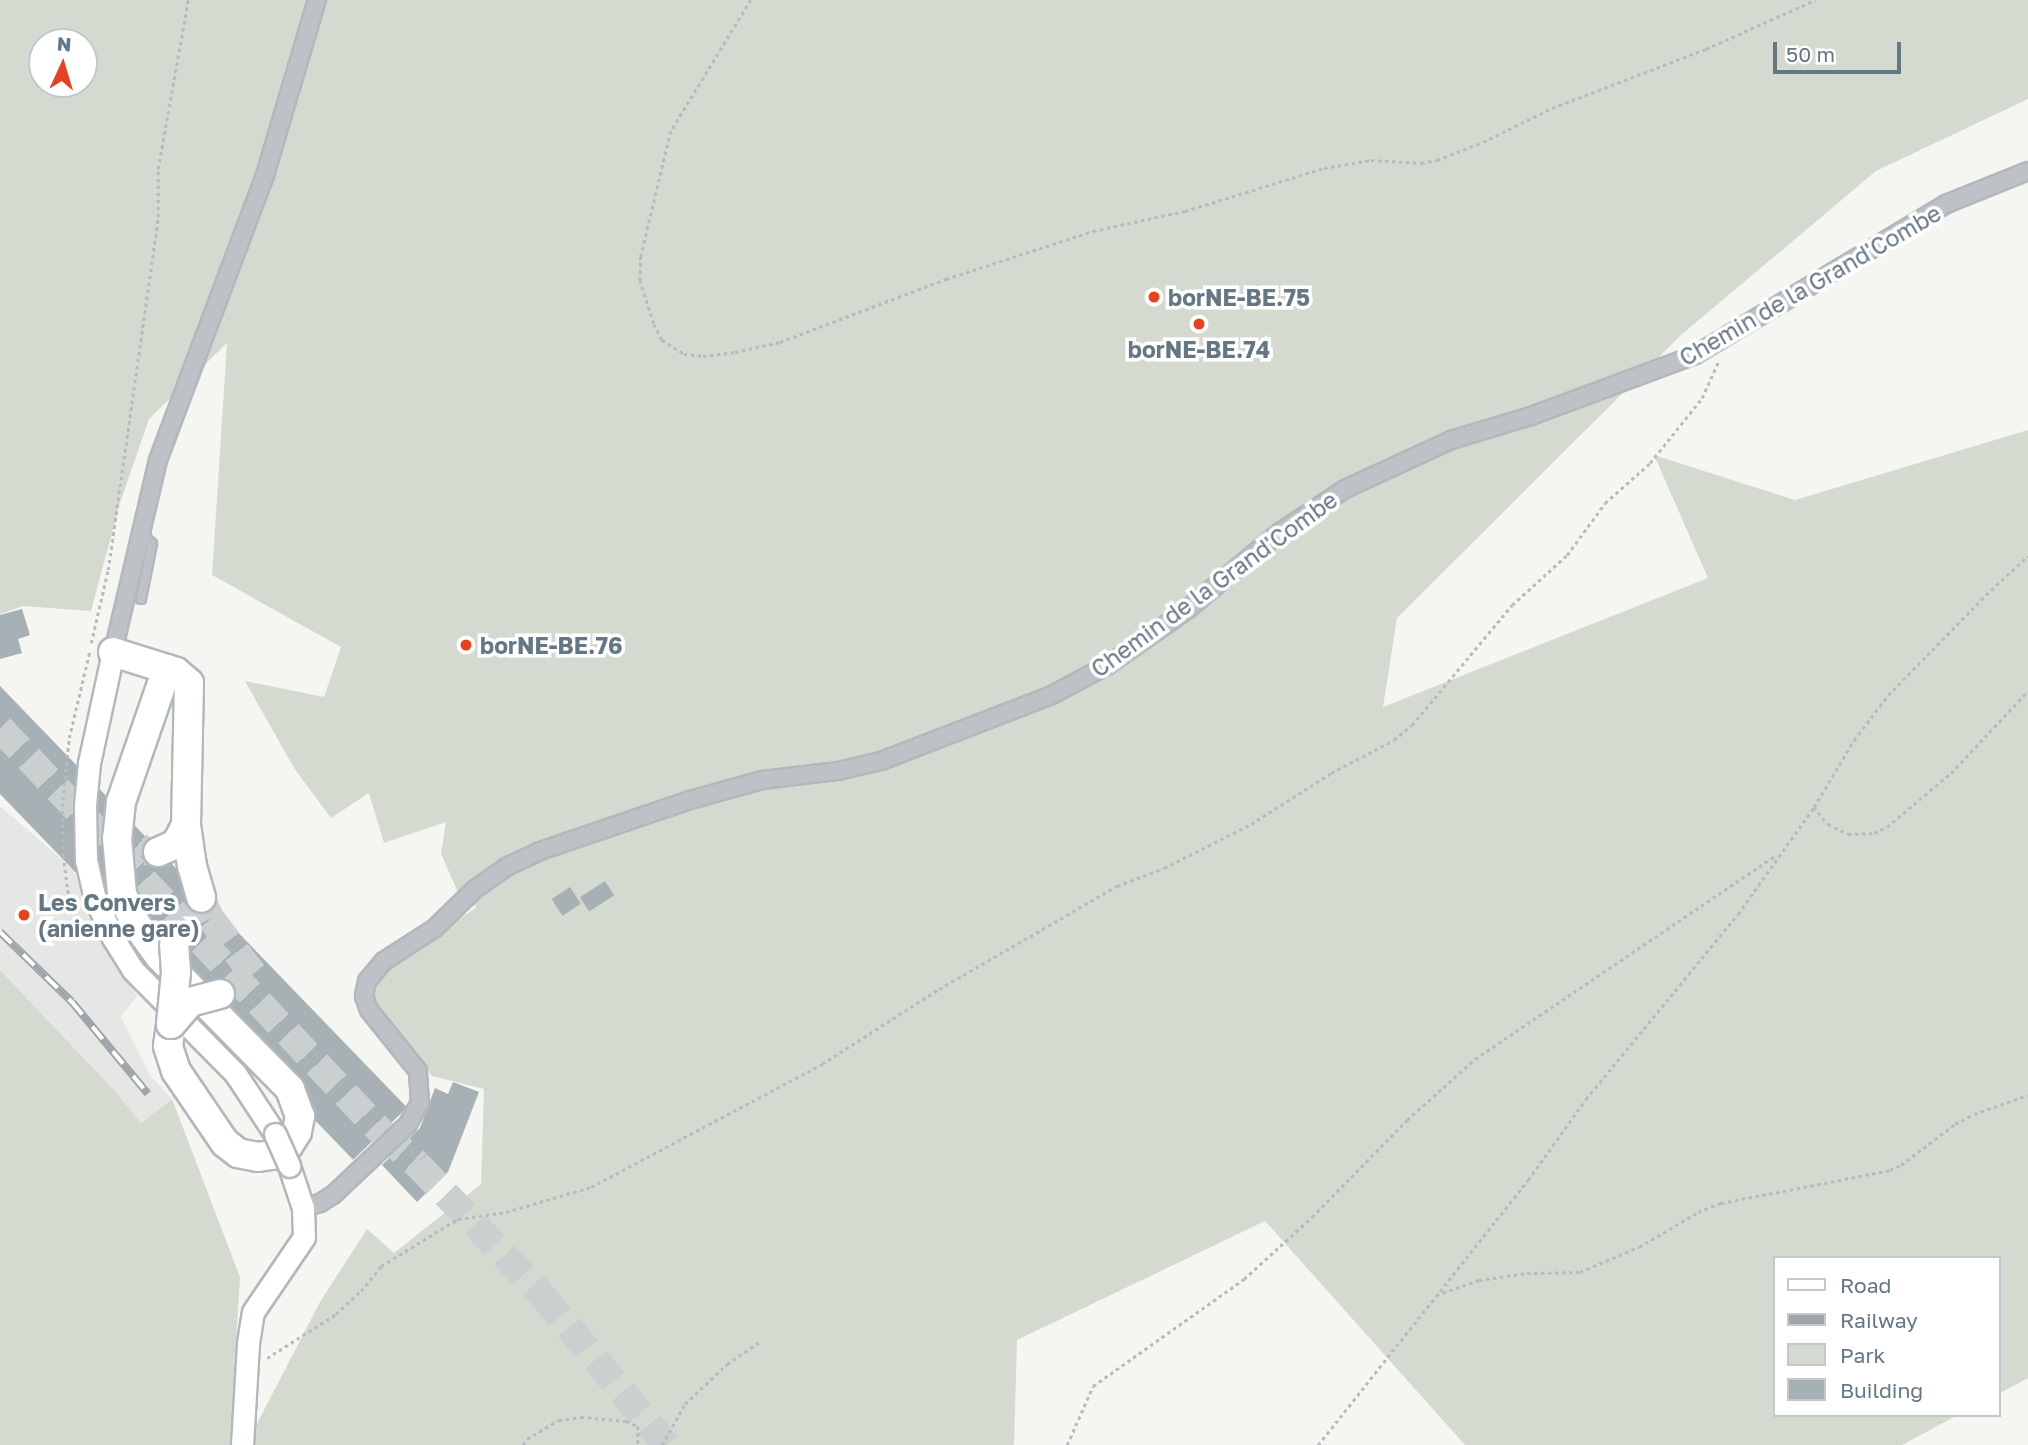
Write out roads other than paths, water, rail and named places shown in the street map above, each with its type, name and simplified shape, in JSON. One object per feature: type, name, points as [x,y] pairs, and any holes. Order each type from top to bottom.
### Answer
[{"type":"highway","points":[[113,652],[167,669],[184,677],[190,688],[186,825],[191,861],[201,898]]},
{"type":"highway","points":[[167,669],[121,802],[117,838],[122,894],[130,915],[160,957],[287,1084],[300,1112],[297,1132],[288,1146],[272,1156],[254,1157],[238,1153],[226,1143],[176,1071],[168,1046],[171,1024],[176,972],[174,945]]},
{"type":"highway","points":[[158,852],[176,844],[186,825]]},
{"type":"highway","points":[[171,1024],[190,1002],[220,994]]},
{"type":"street","points":[[242,1445],[249,1327],[258,1301],[302,1244],[306,1229],[303,1208],[275,1134],[235,1073],[133,970],[113,938],[95,898],[86,860],[85,805],[89,763],[139,531],[169,429],[265,175],[317,0]]},
{"type":"street","name":"Chemin de la Grand'Combe","points":[[303,1208],[320,1203],[333,1195],[408,1124],[420,1102],[421,1082],[415,1065],[371,1014],[364,1001],[364,990],[369,978],[384,961],[435,928],[475,889],[506,867],[540,851],[690,800],[762,780],[838,771],[881,761],[1052,695],[1108,665],[1177,617],[1279,533],[1345,489],[1451,440],[1531,416],[1672,365],[1724,340],[1946,204],[2028,171]]},
{"type":"lane","points":[[139,531],[152,544],[141,599]]},
{"type":"tunnel","points":[[0,728],[382,1133],[417,1164],[542,1295],[666,1445]]},
{"type":"tunnel","points":[[105,819],[145,851],[158,852]]},
{"type":"tunnel","points":[[201,898],[211,919],[253,974]]},
{"type":"railway","points":[[0,932],[72,1002],[148,1094]]},
{"type":"place","name":"borNE-BE.75","points":[[1154,297]]},
{"type":"place","name":"borNE-BE.74","points":[[1199,324]]},
{"type":"place","name":"borNE-BE.76","points":[[466,645]]},
{"type":"place","name":"Les Convers (anienne gare)","points":[[24,915]]}]
